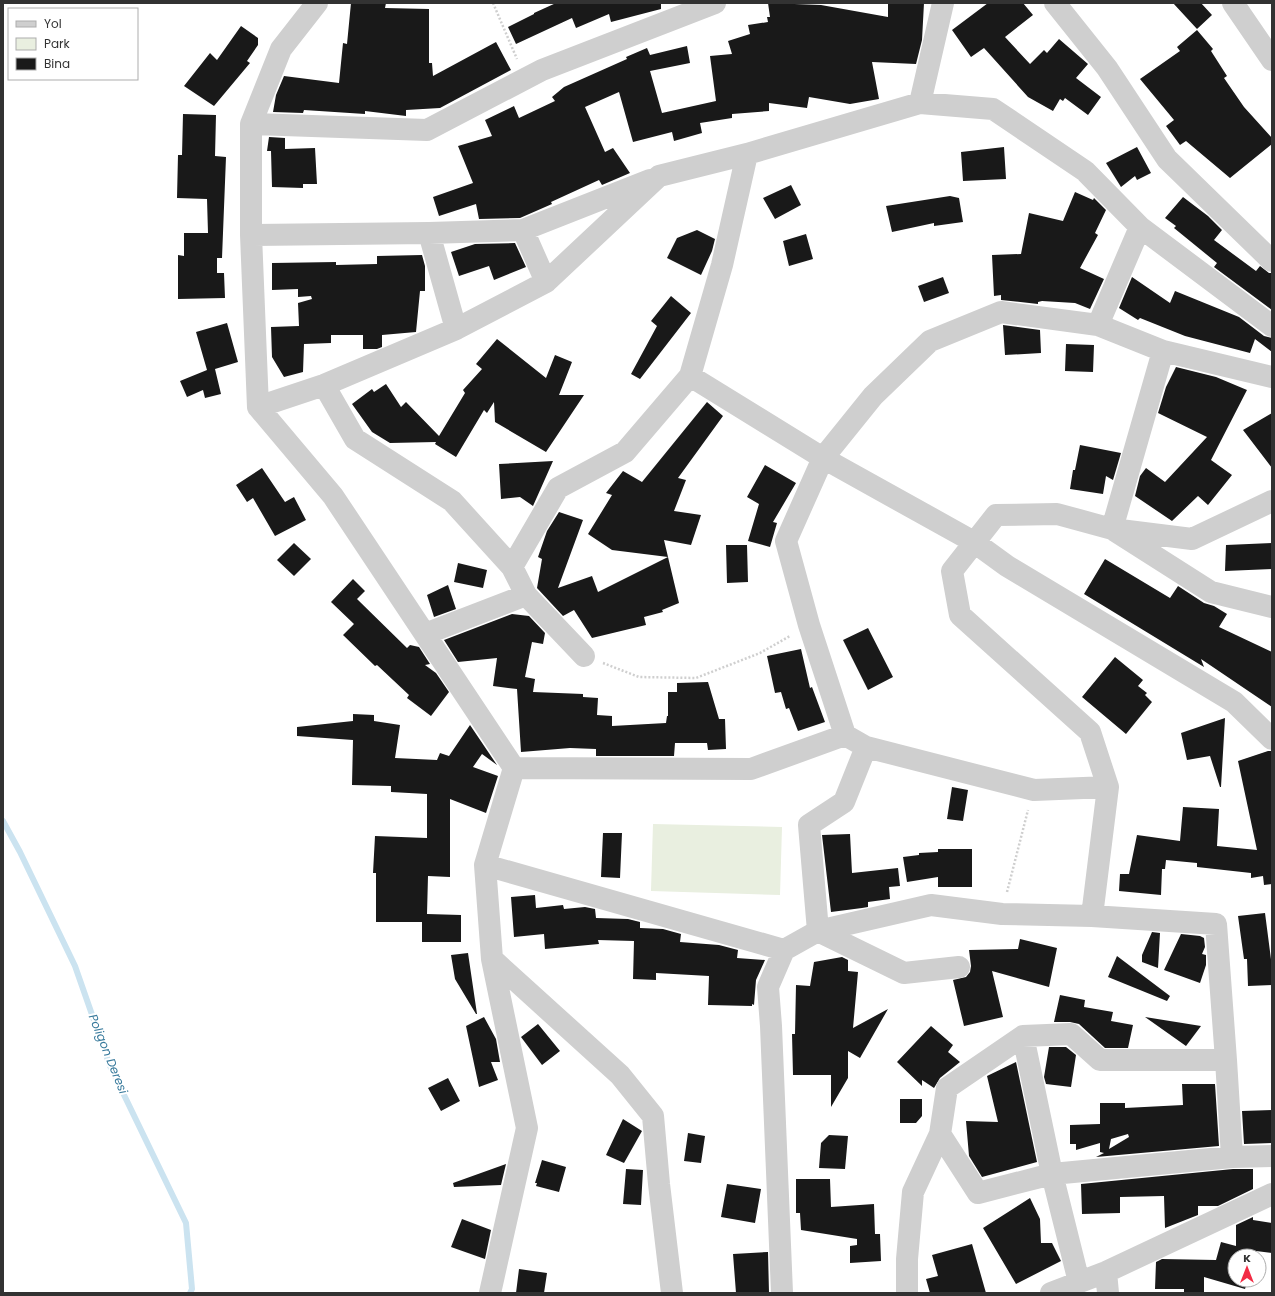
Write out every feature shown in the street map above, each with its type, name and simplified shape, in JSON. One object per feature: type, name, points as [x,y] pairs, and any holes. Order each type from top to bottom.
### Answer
[{"type":"street","points":[[317,3],[281,50],[251,124],[251,235],[258,408],[333,496],[514,768],[485,866],[492,959],[527,1128],[490,1293]]},
{"type":"street","points":[[251,124],[427,130],[542,70],[715,3]]},
{"type":"street","points":[[920,103],[943,3]]},
{"type":"street","points":[[1055,3],[1107,68],[1167,159],[1272,261]]},
{"type":"street","points":[[1233,3],[1272,60]]},
{"type":"street","points":[[251,235],[429,233],[523,230],[659,176],[747,154],[920,103],[993,109],[1085,171],[1140,227],[1272,326]]},
{"type":"street","points":[[512,567],[558,488],[625,452],[690,376],[722,265],[747,154]]},
{"type":"street","points":[[258,408],[324,385],[456,329],[546,282],[659,176]]},
{"type":"street","points":[[1098,325],[1140,227]]},
{"type":"street","points":[[523,230],[546,282]]},
{"type":"street","points":[[429,233],[456,329]]},
{"type":"street","points":[[1108,787],[1034,790],[866,746],[845,735],[809,625],[786,541],[823,458],[873,396],[930,341],[1001,312],[1098,325],[1163,350],[1272,377]]},
{"type":"street","points":[[1112,529],[1163,350]]},
{"type":"street","points":[[690,376],[823,458],[974,542],[1014,570],[1234,702],[1272,739]]},
{"type":"street","points":[[324,385],[355,439],[452,501],[512,567],[526,595],[584,656]]},
{"type":"street","points":[[1092,916],[1108,787],[1090,732],[960,615],[952,570],[996,515],[1056,514],[1112,529],[1192,539],[1272,501]]},
{"type":"street","points":[[1112,529],[1211,592],[1272,607]]},
{"type":"street","points":[[426,634],[526,595]]},
{"type":"street","points":[[514,768],[751,769],[845,735]]},
{"type":"street","points":[[818,931],[809,825],[844,802],[866,746]]},
{"type":"street","points":[[485,866],[784,950]]},
{"type":"street","points":[[782,1293],[771,1026],[768,987],[784,950],[818,931],[931,905],[1002,914],[1092,916],[1216,924],[1232,1157]]},
{"type":"street","points":[[818,931],[904,973],[959,966]]},
{"type":"street","points":[[492,959],[620,1076],[653,1116],[672,1293]]},
{"type":"street","points":[[907,1293],[907,1259],[913,1192],[940,1134],[947,1088],[1023,1036],[1071,1034],[1100,1060],[1226,1060]]},
{"type":"street","points":[[1023,1036],[1052,1174],[1079,1282]]},
{"type":"street","points":[[940,1134],[978,1193],[1052,1174],[1232,1157],[1272,1156]]},
{"type":"street","points":[[1051,1293],[1079,1282],[1107,1282],[1272,1194]]},
{"type":"path","points":[[493,3],[525,78]]},
{"type":"path","points":[[584,656],[639,677],[696,678],[760,653],[809,625]]},
{"type":"path","points":[[1002,914],[1034,790]]},
{"type":"green space","points":[[653,824],[782,827],[780,895],[651,891]]},
{"type":"building","points":[[351,3],[386,3],[385,8],[429,9],[429,63],[432,63],[433,76],[496,42],[511,70],[440,108],[406,110],[406,116],[365,111],[365,114],[304,110],[303,113],[273,112],[276,95],[284,76],[339,83],[343,43],[347,44]]},
{"type":"building","points":[[556,3],[661,3],[661,9],[611,22],[609,14],[576,28],[572,18],[516,44],[508,27]]},
{"type":"building","points":[[768,3],[821,5],[888,17],[888,3],[924,3],[922,40],[916,64],[872,62],[879,99],[850,104],[809,97],[807,108],[769,103],[769,111],[732,114],[732,118],[700,123],[702,133],[674,141],[672,132],[633,142],[619,92],[585,107],[605,152],[613,148],[630,173],[602,185],[599,180],[551,202],[552,204],[520,218],[479,219],[476,204],[439,216],[433,197],[473,183],[458,146],[492,136],[485,120],[514,106],[519,118],[555,101],[552,97],[564,87],[627,59],[626,57],[647,48],[650,55],[687,46],[690,63],[650,71],[662,113],[716,101],[710,56],[732,54],[728,41],[750,34],[748,25],[768,22],[767,17],[770,17]]},
{"type":"building","points":[[988,3],[1023,3],[1033,15],[1005,37],[1030,64],[1044,50],[1047,53],[1059,39],[1088,64],[1076,78],[1101,97],[1088,115],[1065,98],[1063,101],[1060,99],[1053,111],[1028,97],[984,48],[971,57],[952,30]]},
{"type":"building","points":[[1173,3],[1201,3],[1212,15],[1197,29]]},
{"type":"building","points":[[241,26],[258,38],[258,45],[247,61],[250,63],[214,106],[184,86],[210,53],[217,60]]},
{"type":"building","points":[[1197,30],[1213,49],[1211,51],[1227,76],[1224,78],[1244,107],[1272,138],[1272,144],[1230,178],[1186,141],[1180,145],[1166,126],[1174,120],[1140,79],[1180,51],[1177,47]]},
{"type":"building","points":[[183,114],[216,115],[215,156],[226,157],[222,258],[217,258],[217,273],[224,273],[225,298],[178,299],[178,255],[184,256],[184,233],[208,233],[207,199],[177,198],[178,155],[182,155]]},
{"type":"building","points":[[269,137],[285,138],[285,149],[315,148],[317,184],[303,184],[303,188],[272,187],[271,151],[267,151]]},
{"type":"building","points":[[1004,147],[1006,179],[963,181],[961,152]]},
{"type":"building","points":[[1137,147],[1151,173],[1137,180],[1135,176],[1121,187],[1106,163]]},
{"type":"building","points":[[791,185],[801,205],[775,219],[763,198]]},
{"type":"building","points":[[1075,192],[1093,200],[1094,198],[1106,210],[1095,233],[1098,235],[1080,268],[1104,279],[1090,309],[1075,303],[1042,301],[1038,302],[1038,304],[1001,300],[1001,295],[994,296],[992,255],[1021,254],[1029,213],[1063,221]]},
{"type":"building","points":[[950,196],[959,198],[963,222],[934,226],[934,223],[892,232],[886,206]]},
{"type":"building","points":[[1183,197],[1208,216],[1222,230],[1214,240],[1256,271],[1260,266],[1269,273],[1272,273],[1272,310],[1214,267],[1217,263],[1174,228],[1176,226],[1165,218]]},
{"type":"building","points":[[697,230],[715,239],[712,251],[701,275],[667,258],[677,238]]},
{"type":"building","points":[[806,234],[813,259],[789,266],[783,241]]},
{"type":"building","points":[[515,243],[526,267],[494,280],[489,266],[459,276],[451,252],[475,244]]},
{"type":"building","points":[[422,255],[425,266],[425,291],[420,291],[416,332],[382,335],[382,347],[377,349],[363,349],[363,335],[331,335],[331,343],[304,344],[303,372],[284,377],[272,357],[271,327],[299,326],[298,303],[312,299],[311,296],[298,297],[298,289],[272,290],[272,263],[336,262],[336,265],[377,264],[377,256]]},
{"type":"building","points":[[943,277],[949,293],[924,302],[918,286]]},
{"type":"building","points":[[1132,277],[1170,303],[1175,291],[1239,317],[1264,336],[1272,338],[1272,352],[1255,339],[1250,353],[1185,336],[1140,318],[1138,320],[1119,308]]},
{"type":"building","points":[[671,296],[691,313],[640,379],[631,374],[657,326],[651,321]]},
{"type":"building","points":[[227,323],[238,362],[215,369],[221,394],[205,398],[203,390],[187,397],[180,381],[207,370],[196,332]]},
{"type":"building","points":[[1003,325],[1040,330],[1041,353],[1005,355]]},
{"type":"building","points":[[497,339],[546,378],[555,355],[572,362],[559,395],[584,395],[546,452],[495,422],[494,402],[487,413],[484,410],[456,457],[435,444],[436,442],[390,443],[372,432],[352,404],[372,389],[374,392],[386,384],[401,407],[406,402],[439,436],[465,393],[463,390],[482,369],[476,364]]},
{"type":"building","points":[[1066,344],[1094,345],[1093,372],[1065,371]]},
{"type":"building","points":[[1176,367],[1216,377],[1247,390],[1211,460],[1232,475],[1208,505],[1198,496],[1172,521],[1135,496],[1140,476],[1146,468],[1165,482],[1207,437],[1158,413],[1166,387]]},
{"type":"building","points":[[707,402],[723,416],[678,478],[686,480],[674,511],[701,515],[691,545],[664,540],[668,557],[612,550],[588,534],[612,495],[606,493],[623,471],[642,482]]},
{"type":"building","points":[[1272,413],[1272,468],[1243,430]]},
{"type":"building","points":[[1080,445],[1121,453],[1113,480],[1106,476],[1103,494],[1070,489],[1073,470],[1075,470]]},
{"type":"building","points":[[553,461],[533,506],[520,497],[501,499],[499,464]]},
{"type":"building","points":[[765,465],[796,483],[773,522],[777,523],[770,547],[748,541],[759,504],[747,497]]},
{"type":"building","points":[[262,468],[285,502],[294,497],[306,520],[275,536],[253,498],[247,502],[236,485]]},
{"type":"building","points":[[559,512],[583,520],[558,588],[592,576],[598,592],[668,557],[679,603],[662,610],[663,612],[644,617],[646,625],[592,638],[574,610],[563,616],[537,588],[542,559],[538,557],[547,531]]},
{"type":"building","points":[[294,543],[311,559],[294,576],[277,560]]},
{"type":"building","points":[[1272,543],[1272,569],[1225,571],[1226,545]]},
{"type":"building","points":[[726,545],[747,545],[748,582],[727,583]]},
{"type":"building","points":[[1105,559],[1170,598],[1178,586],[1204,603],[1214,606],[1227,614],[1219,627],[1272,652],[1272,707],[1201,659],[1204,667],[1084,594]]},
{"type":"building","points":[[458,563],[487,570],[483,588],[454,582]]},
{"type":"building","points":[[353,579],[365,591],[357,599],[407,648],[410,645],[419,647],[430,664],[425,665],[436,673],[449,692],[431,716],[407,698],[409,695],[377,665],[375,666],[343,635],[354,624],[331,602]]},
{"type":"building","points":[[448,585],[456,609],[434,617],[427,595]]},
{"type":"building","points":[[512,614],[529,616],[545,633],[543,644],[532,642],[525,677],[535,679],[533,692],[583,694],[583,697],[598,698],[597,715],[612,716],[612,726],[666,723],[668,716],[668,692],[677,692],[677,683],[708,682],[719,719],[725,719],[726,749],[708,750],[707,743],[675,743],[674,756],[596,756],[596,749],[570,748],[521,752],[517,689],[493,686],[497,658],[458,662],[444,640]]},
{"type":"building","points":[[868,628],[893,677],[868,690],[843,640]]},
{"type":"building","points":[[801,649],[810,688],[812,687],[825,722],[798,731],[789,708],[786,709],[781,692],[775,693],[767,656]]},
{"type":"building","points":[[1115,657],[1143,680],[1138,686],[1147,693],[1145,695],[1152,702],[1126,734],[1082,697]]},
{"type":"building","points":[[353,714],[374,715],[374,721],[400,725],[395,758],[437,760],[440,753],[449,756],[470,725],[497,765],[482,754],[473,767],[498,776],[486,813],[450,799],[450,877],[428,876],[427,914],[461,915],[461,942],[422,942],[422,922],[376,922],[376,873],[373,873],[375,836],[427,838],[427,794],[391,792],[391,786],[352,785],[353,740],[297,736],[297,727],[353,721]]},
{"type":"building","points":[[1225,718],[1220,787],[1210,756],[1187,760],[1181,733]]},
{"type":"building","points":[[1272,751],[1272,884],[1264,885],[1263,876],[1251,878],[1251,873],[1197,867],[1197,863],[1166,860],[1165,869],[1162,869],[1161,895],[1119,891],[1120,874],[1129,874],[1137,835],[1180,841],[1183,807],[1219,809],[1217,846],[1257,850],[1238,761]]},
{"type":"building","points":[[952,787],[968,790],[963,821],[947,819]]},
{"type":"building","points":[[603,833],[622,833],[620,878],[601,877]]},
{"type":"building","points":[[850,834],[852,873],[898,868],[900,886],[889,887],[890,899],[868,902],[868,907],[831,912],[822,835]]},
{"type":"building","points":[[938,849],[972,849],[972,887],[938,887],[938,877],[907,882],[903,857],[919,855],[919,853],[938,852]]},
{"type":"building","points":[[535,895],[536,908],[563,905],[564,909],[585,907],[595,909],[596,918],[628,919],[640,922],[640,928],[663,929],[681,934],[680,942],[719,945],[738,950],[737,958],[765,960],[756,980],[754,1005],[708,1005],[709,976],[656,973],[656,980],[633,979],[634,941],[598,940],[599,944],[545,949],[544,934],[514,937],[511,897]]},
{"type":"building","points":[[1265,913],[1272,967],[1272,985],[1248,986],[1247,959],[1244,959],[1238,916]]},
{"type":"building","points":[[1152,932],[1160,933],[1158,968],[1142,962],[1142,955]]},
{"type":"building","points":[[1181,934],[1200,936],[1204,938],[1205,947],[1202,954],[1206,955],[1206,965],[1200,983],[1164,970]]},
{"type":"building","points":[[1020,939],[1057,948],[1049,987],[992,971],[1003,1017],[964,1026],[953,980],[966,977],[970,972],[971,966],[969,950],[1018,949]]},
{"type":"building","points":[[468,953],[477,1014],[455,979],[451,955]]},
{"type":"building","points":[[1117,956],[1170,996],[1167,1001],[1108,977]]},
{"type":"building","points":[[842,957],[848,960],[848,971],[858,972],[853,1028],[888,1009],[860,1058],[848,1051],[848,1078],[831,1107],[831,1075],[793,1075],[792,1034],[795,1034],[796,985],[810,986],[814,962]]},
{"type":"building","points":[[1060,995],[1085,1000],[1084,1007],[1113,1012],[1111,1021],[1133,1025],[1128,1048],[1105,1048],[1079,1024],[1070,1022],[1054,1022]]},
{"type":"building","points":[[484,1017],[496,1039],[500,1062],[491,1062],[498,1080],[479,1087],[466,1026]]},
{"type":"building","points":[[1145,1017],[1201,1026],[1186,1046]]},
{"type":"building","points":[[538,1024],[560,1051],[542,1065],[521,1037]]},
{"type":"building","points":[[931,1026],[953,1045],[948,1052],[960,1062],[940,1078],[934,1088],[922,1080],[922,1086],[897,1062]]},
{"type":"building","points":[[1049,1047],[1066,1047],[1076,1055],[1071,1087],[1046,1084],[1044,1077]]},
{"type":"building","points":[[1016,1062],[1037,1162],[982,1177],[969,1156],[966,1121],[998,1122],[987,1076]]},
{"type":"building","points":[[448,1078],[460,1101],[441,1111],[428,1088]]},
{"type":"building","points":[[1182,1084],[1215,1084],[1219,1146],[1096,1157],[1104,1153],[1100,1152],[1100,1143],[1076,1150],[1076,1144],[1070,1144],[1070,1125],[1100,1124],[1100,1103],[1125,1103],[1125,1108],[1183,1105]],"holes":[[[1128,1134],[1129,1137],[1109,1149],[1111,1139]]]},
{"type":"building","points":[[900,1099],[922,1099],[922,1116],[916,1123],[900,1123]]},
{"type":"building","points":[[1272,1110],[1272,1143],[1244,1144],[1242,1111]]},
{"type":"building","points":[[623,1119],[642,1131],[624,1163],[606,1155]]},
{"type":"building","points":[[688,1133],[705,1136],[701,1163],[684,1161]]},
{"type":"building","points":[[829,1135],[848,1136],[845,1169],[819,1168],[821,1143]]},
{"type":"building","points":[[542,1160],[566,1167],[559,1192],[536,1186],[537,1183],[535,1183]]},
{"type":"building","points":[[506,1164],[501,1185],[454,1187],[453,1183]]},
{"type":"building","points":[[626,1169],[643,1170],[641,1205],[623,1204]]},
{"type":"building","points":[[1233,1169],[1253,1169],[1253,1189],[1218,1206],[1198,1206],[1198,1215],[1165,1228],[1164,1196],[1120,1197],[1120,1213],[1082,1214],[1081,1184]]},
{"type":"building","points":[[796,1179],[830,1179],[831,1207],[874,1204],[875,1234],[880,1234],[881,1261],[850,1263],[850,1246],[857,1245],[857,1239],[801,1230],[800,1213],[796,1213]]},
{"type":"building","points":[[727,1184],[761,1189],[755,1223],[721,1217]]},
{"type":"building","points":[[1030,1198],[1040,1219],[1041,1243],[1052,1243],[1061,1261],[1016,1284],[983,1228]]},
{"type":"building","points":[[1253,1217],[1253,1220],[1272,1223],[1272,1253],[1267,1252],[1267,1248],[1227,1248],[1227,1284],[1204,1277],[1204,1293],[1184,1293],[1184,1289],[1155,1289],[1156,1262],[1162,1259],[1216,1260],[1221,1242],[1236,1246],[1236,1225]]},
{"type":"building","points":[[462,1219],[491,1230],[485,1259],[451,1247]]},
{"type":"building","points":[[972,1244],[986,1293],[930,1293],[926,1279],[938,1276],[932,1255]]},
{"type":"building","points":[[768,1252],[769,1293],[736,1293],[733,1254]]},
{"type":"building","points":[[519,1269],[547,1273],[544,1293],[516,1293]]},
{"type":"waterway","name":"Poligon Deresi","points":[[3,821],[20,852],[75,966],[110,1066],[186,1223],[192,1289],[190,1293]]}]
